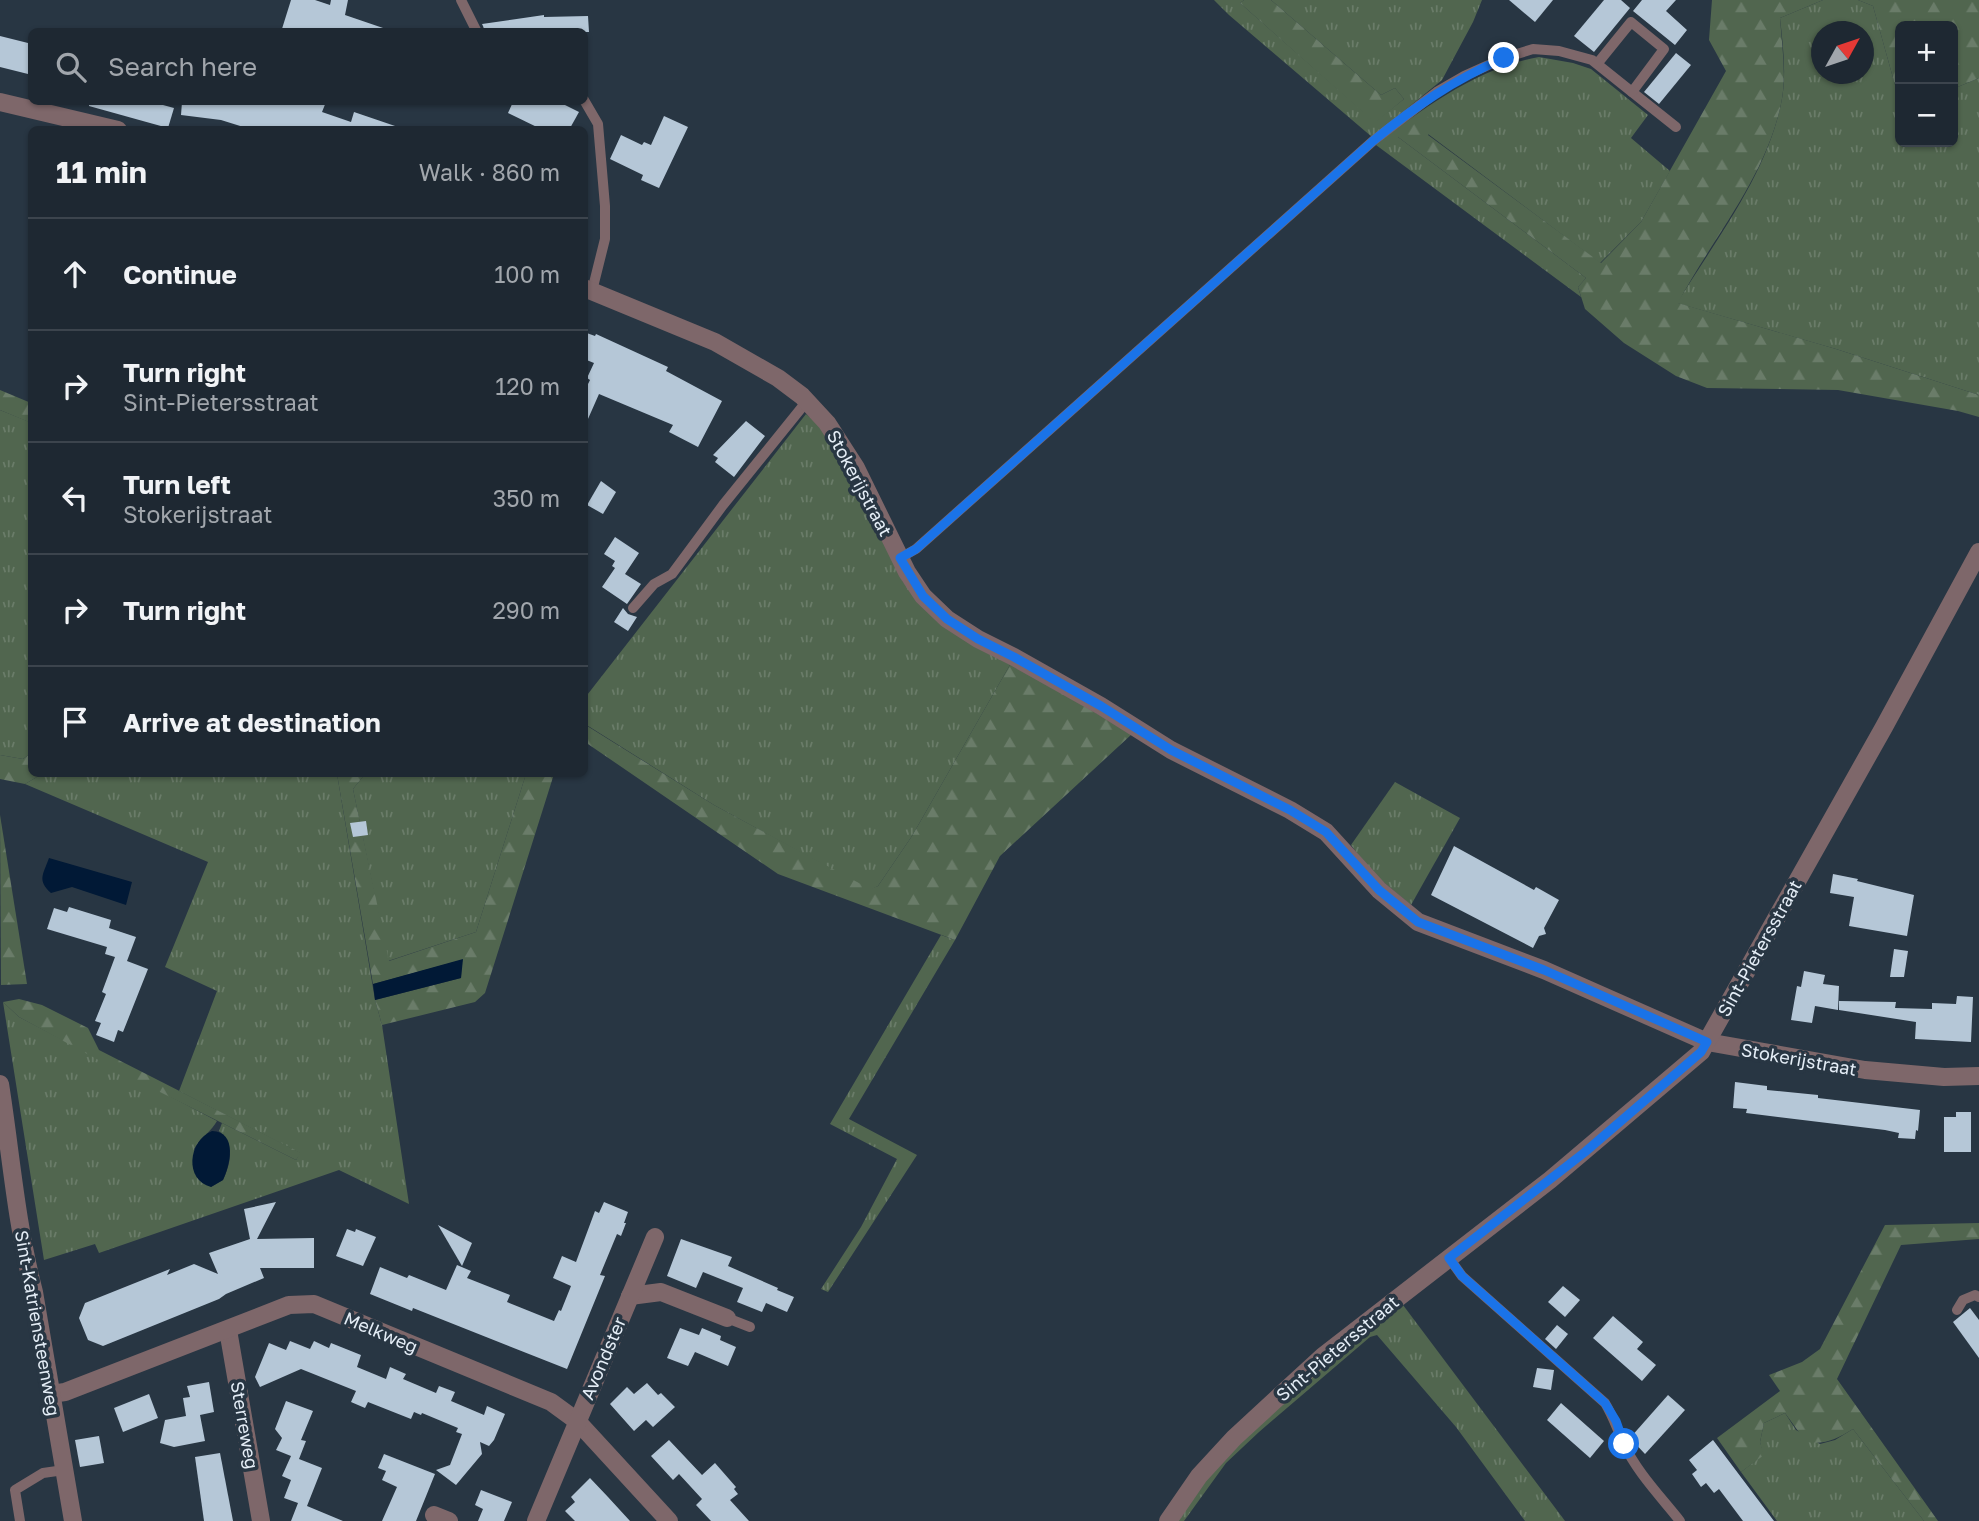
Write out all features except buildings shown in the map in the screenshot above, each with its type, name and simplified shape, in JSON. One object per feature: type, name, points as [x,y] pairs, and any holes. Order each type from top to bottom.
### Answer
[{"type":"street","points":[[0,102],[101,126]]},
{"type":"street","name":"Stokerijstraat","points":[[588,289],[715,342],[778,378],[807,401],[827,423],[856,468],[900,558],[923,596],[947,619],[978,639],[1101,706],[1171,750],[1290,810],[1326,832],[1379,890],[1418,922],[1544,970],[1707,1042],[1865,1070],[1944,1077],[1979,1076]]},
{"type":"street","name":"Sint-Pietersstraat","points":[[1167,1521],[1199,1476],[1234,1438],[1323,1356],[1585,1152],[1701,1052],[1979,552]]},
{"type":"street","name":"Sint-Katriensteenweg","points":[[0,1084],[9,1158],[73,1521]]},
{"type":"street","name":"Avondster","points":[[536,1521],[654,1237]]},
{"type":"street","name":"Avondster","points":[[630,1296],[661,1292],[727,1318]]},
{"type":"street","name":"Melkweg","points":[[51,1394],[65,1392],[289,1305],[314,1304],[551,1402],[577,1421],[669,1521]]},
{"type":"street","name":"Sterreweg","points":[[228,1330],[261,1521]]},
{"type":"lane","points":[[461,0],[475,28]]},
{"type":"lane","points":[[1597,64],[1631,22],[1664,49],[1632,92]]},
{"type":"lane","points":[[900,558],[916,549],[1373,141],[1414,108],[1464,76],[1532,49],[1559,51],[1592,60],[1676,127]]},
{"type":"lane","points":[[587,105],[598,124],[605,206],[605,239],[588,289]]},
{"type":"lane","points":[[634,608],[654,584],[672,574],[723,505],[807,401]]},
{"type":"lane","points":[[1449,1258],[1462,1276],[1605,1403],[1630,1453],[1680,1521]]},
{"type":"lane","points":[[1956,1310],[1963,1300],[1975,1295],[1979,1297]]},
{"type":"lane","points":[[727,1318],[750,1327]]},
{"type":"lane","points":[[20,1521],[15,1490],[43,1473],[64,1470]]},
{"type":"green space","points":[[1214,0],[1244,0],[1240,3],[1375,122],[1404,99],[1395,88],[1381,95],[1271,0],[1482,0],[1442,80],[1372,137]]},
{"type":"green space","points":[[1244,0],[1271,0],[1381,95],[1395,88],[1404,99],[1375,123],[1240,3]]},
{"type":"green space","points":[[1712,0],[1823,0],[1780,18],[1784,83],[1773,131],[1751,183],[1678,303],[1836,349],[1979,395],[1979,417],[1838,390],[1707,388],[1676,376],[1624,343],[1585,309],[1578,287],[1586,278],[1398,137],[1425,115],[1436,123],[1428,135],[1601,263],[1641,222],[1726,71],[1709,40]]},
{"type":"green space","points":[[1823,0],[1858,0],[1873,6],[1895,85],[1895,147],[1958,147],[1958,87],[1979,78],[1979,395],[1836,349],[1677,303],[1738,207],[1764,157],[1781,104],[1784,61],[1780,18]]},
{"type":"green space","points":[[1858,0],[1979,0],[1979,78],[1958,87],[1958,21],[1895,21],[1895,85],[1873,6]]},
{"type":"green space","points":[[1539,57],[1591,69],[1648,115],[1631,138],[1670,171],[1641,222],[1600,263],[1428,134],[1398,137],[1586,278],[1578,287],[1581,297],[1376,145],[1452,91],[1494,70]]},
{"type":"green space","points":[[0,390],[28,402],[28,422],[0,410]]},
{"type":"green space","points":[[0,410],[28,421],[28,755],[23,759],[0,755]]},
{"type":"green space","points":[[806,414],[822,427],[842,455],[903,582],[1011,663],[912,836],[878,886],[870,890],[714,805],[588,726],[588,694]]},
{"type":"green space","points":[[1011,663],[1132,734],[1000,856],[955,940],[778,874],[588,744],[588,726],[714,805],[870,889],[878,886],[912,836]]},
{"type":"green space","points":[[0,755],[23,759],[28,755],[28,777],[37,777],[25,784],[0,779]]},
{"type":"green space","points":[[37,777],[338,777],[375,1000],[382,1025],[409,1204],[339,1170],[99,1253],[95,1244],[44,1260],[3,1002],[19,1017],[217,1121],[194,1149],[211,1187],[223,1180],[228,1167],[228,1142],[219,1131],[222,1123],[296,1160],[300,1153],[179,1091],[217,991],[165,967],[208,862],[25,784]]},
{"type":"green space","points":[[338,777],[363,777],[353,789],[389,961],[476,932],[525,777],[553,777],[485,993],[475,1002],[382,1025],[375,1000],[461,978],[462,960],[373,984]]},
{"type":"green space","points":[[363,777],[525,777],[476,932],[388,961],[353,789]]},
{"type":"green space","points":[[1395,782],[1460,818],[1411,905],[1370,871],[1351,845]]},
{"type":"green space","points":[[0,815],[27,984],[1,985]]},
{"type":"green space","points":[[941,935],[955,940],[849,1119],[917,1155],[828,1292],[821,1289],[861,1227],[897,1159],[830,1124]]},
{"type":"green space","points":[[19,999],[42,1005],[88,1028],[99,1050],[301,1153],[296,1160],[126,1075],[19,1017],[3,1002]]},
{"type":"green space","points":[[1979,1223],[1979,1239],[1901,1245],[1837,1379],[1938,1521],[1924,1521],[1853,1429],[1831,1440],[1806,1442],[1785,1413],[1764,1423],[1760,1442],[1764,1455],[1741,1472],[1717,1438],[1780,1391],[1769,1375],[1802,1362],[1820,1349],[1885,1225]]},
{"type":"green space","points":[[1400,1301],[1565,1521],[1525,1521],[1456,1427],[1377,1335],[1370,1337],[1226,1463],[1184,1521],[1171,1521],[1250,1427]]},
{"type":"green space","points":[[1785,1413],[1796,1430],[1820,1444],[1835,1440],[1853,1429],[1924,1521],[1777,1521],[1741,1472],[1763,1455],[1760,1442],[1764,1423]]},
{"type":"water","points":[[49,858],[132,882],[126,905],[72,887],[51,893],[43,881]]},
{"type":"water","points":[[463,959],[461,978],[375,1000],[373,984]]},
{"type":"water","points":[[212,1131],[226,1137],[230,1150],[223,1180],[211,1187],[196,1177],[192,1160],[198,1143]]},
{"type":"route","points":[[1504,58],[1438,91],[1373,141],[916,549],[900,558],[923,596],[947,619],[978,639],[1101,706],[1171,750],[1290,810],[1326,832],[1379,890],[1418,922],[1544,970],[1707,1042],[1701,1052],[1585,1152],[1449,1258],[1462,1276],[1605,1403],[1616,1421],[1624,1444]]}]
